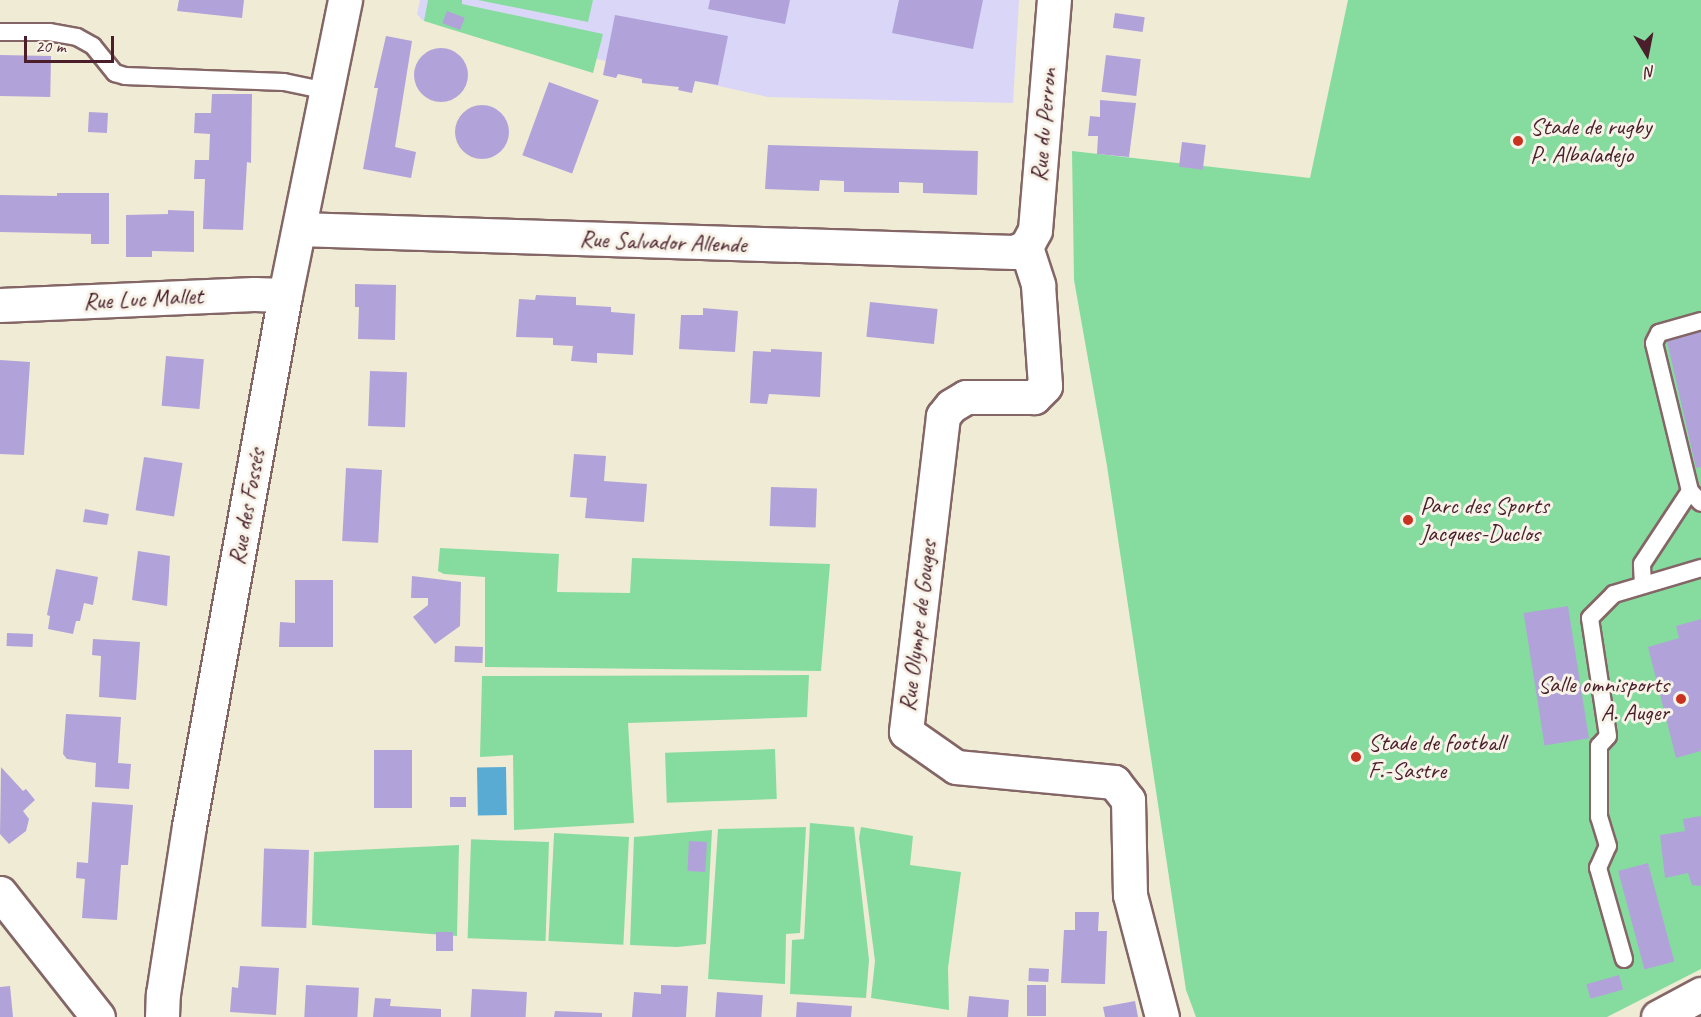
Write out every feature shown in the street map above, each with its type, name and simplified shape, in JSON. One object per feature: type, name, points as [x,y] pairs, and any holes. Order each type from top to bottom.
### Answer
[{"type":"street","name":"Rue des Fossés","points":[[162,1017],[189,826],[285,295],[345,0]]},
{"type":"street","name":"Rue du Perron","points":[[1026,247],[1035,230],[1054,0]]},
{"type":"street","name":"Rue Salvador Allende","points":[[299,229],[1014,252],[1026,247]]},
{"type":"street","name":"Rue Olympe de Gouges","points":[[1026,247],[1038,285],[1045,386],[1034,398],[966,397],[951,406],[943,416],[906,732],[956,767],[1114,782],[1128,800],[1130,895],[1162,1017]]},
{"type":"street","name":"Rue Luc Mallet","points":[[0,305],[254,294],[285,295]]},
{"type":"street","points":[[0,893],[98,1017]]},
{"type":"street","points":[[1658,1017],[1701,994]]},
{"type":"lane","points":[[0,32],[49,32],[77,37],[93,46],[115,73],[125,76],[284,82],[327,91]]},
{"type":"lane","points":[[1643,585],[1642,564],[1695,497],[1654,343],[1659,333],[1701,321]]},
{"type":"lane","points":[[1624,959],[1598,868],[1608,846],[1599,817],[1599,746],[1608,736],[1590,618],[1614,594],[1701,568]]},
{"type":"shaded area","points":[[420,0],[1019,0],[1013,103],[768,97],[422,20],[417,14]]},
{"type":"green space","points":[[428,0],[462,0],[462,4],[603,34],[593,73],[424,21]]},
{"type":"green space","points":[[478,0],[593,0],[588,22]]},
{"type":"green space","name":"Parc des Sports Jacques-Duclos","points":[[1348,0],[1701,0],[1701,969],[1607,1017],[1196,1017],[1186,990],[1107,466],[1074,280],[1072,151],[1310,178]]},
{"type":"green space","points":[[440,548],[559,554],[557,592],[630,593],[632,558],[830,564],[821,671],[485,667],[485,577],[444,574],[438,571]]},
{"type":"green space","points":[[809,675],[807,717],[628,723],[634,823],[514,830],[513,755],[480,757],[482,676]]},
{"type":"green space","points":[[775,749],[777,799],[667,803],[665,753]]},
{"type":"green space","points":[[810,823],[854,827],[869,960],[866,998],[790,994],[792,940],[804,939]]},
{"type":"green space","points":[[806,827],[800,933],[786,934],[785,984],[708,979],[718,829]]},
{"type":"green space","points":[[861,827],[913,836],[910,865],[961,872],[948,968],[949,1010],[871,998],[875,961],[859,838]]},
{"type":"green space","points":[[712,830],[706,944],[677,947],[630,945],[634,837]]},
{"type":"green space","points":[[554,833],[629,837],[623,945],[548,941]]},
{"type":"green space","points":[[471,839],[549,842],[546,941],[468,938]]},
{"type":"green space","points":[[459,845],[457,936],[312,925],[314,852]]},
{"type":"water","points":[[506,767],[507,815],[478,815],[477,768]]},
{"type":"building","points":[[179,0],[244,0],[242,18],[177,11]]},
{"type":"building","points":[[710,0],[790,0],[785,24],[708,9]]},
{"type":"building","points":[[899,0],[983,0],[973,49],[892,33]]},
{"type":"building","points":[[447,11],[465,18],[460,30],[442,23]]},
{"type":"building","points":[[1115,13],[1145,17],[1143,32],[1113,28]]},
{"type":"building","points":[[615,15],[728,36],[718,85],[695,81],[692,93],[678,90],[679,87],[642,83],[642,79],[618,74],[616,78],[603,75]]},
{"type":"building","points":[[386,36],[412,41],[395,147],[416,152],[411,178],[363,169],[378,88],[374,88]]},
{"type":"building","points":[[441,48],[451,50],[460,56],[466,65],[468,75],[466,85],[460,94],[451,100],[441,102],[431,100],[422,94],[416,85],[414,75],[416,65],[422,56],[431,50]]},
{"type":"building","points":[[0,55],[51,56],[50,97],[0,96]]},
{"type":"building","points":[[1106,55],[1141,59],[1136,96],[1101,92]]},
{"type":"building","points":[[549,82],[599,100],[572,173],[522,155]]},
{"type":"building","points":[[212,94],[252,94],[251,163],[247,162],[243,230],[203,229],[205,179],[194,179],[195,160],[209,160],[210,134],[194,133],[195,113],[211,113]]},
{"type":"building","points":[[1100,100],[1136,103],[1129,157],[1097,154],[1098,136],[1088,136],[1090,116],[1100,117]]},
{"type":"building","points":[[477,105],[487,105],[497,109],[505,117],[509,132],[505,147],[497,155],[487,159],[477,159],[467,155],[459,147],[455,137],[455,127],[459,117],[467,109]]},
{"type":"building","points":[[89,112],[108,113],[107,133],[88,132]]},
{"type":"building","points":[[1182,142],[1206,145],[1203,170],[1179,167]]},
{"type":"building","points":[[768,145],[978,151],[977,195],[923,193],[923,183],[899,182],[899,193],[844,192],[844,181],[820,180],[819,191],[765,189]]},
{"type":"building","points":[[57,193],[109,193],[109,244],[91,244],[91,234],[0,232],[0,195],[57,196]]},
{"type":"building","points":[[168,210],[194,211],[194,252],[152,251],[152,257],[126,257],[126,215],[168,214]]},
{"type":"building","points":[[355,284],[396,285],[395,340],[358,339],[359,307],[355,307]]},
{"type":"building","points":[[536,295],[576,297],[576,305],[611,307],[611,312],[635,314],[633,355],[597,353],[597,363],[571,361],[573,346],[553,345],[553,338],[516,337],[519,299],[535,300]]},
{"type":"building","points":[[870,302],[938,309],[934,344],[866,337]]},
{"type":"building","points":[[703,308],[738,311],[735,352],[679,349],[681,315],[703,315]]},
{"type":"building","points":[[1701,328],[1701,467],[1696,468],[1666,337]]},
{"type":"building","points":[[771,349],[822,352],[820,397],[769,394],[767,404],[750,403],[753,351],[771,352]]},
{"type":"building","points":[[166,356],[204,359],[199,409],[162,406]]},
{"type":"building","points":[[0,360],[30,362],[24,455],[0,454]]},
{"type":"building","points":[[370,371],[407,372],[405,427],[368,426]]},
{"type":"building","points":[[574,454],[606,456],[604,481],[647,484],[644,522],[585,518],[587,498],[570,497]]},
{"type":"building","points":[[144,457],[183,463],[174,516],[136,510]]},
{"type":"building","points":[[346,468],[382,470],[378,543],[342,541]]},
{"type":"building","points":[[771,487],[817,489],[816,528],[770,526]]},
{"type":"building","points":[[85,509],[109,514],[107,525],[83,522]]},
{"type":"building","points":[[138,551],[170,556],[167,606],[132,600]]},
{"type":"building","points":[[56,569],[98,577],[93,605],[84,603],[80,621],[76,621],[73,634],[48,629],[50,616],[47,615]]},
{"type":"building","points":[[412,576],[461,582],[460,626],[435,644],[413,617],[428,605],[428,598],[411,598]]},
{"type":"building","points":[[295,580],[333,580],[333,647],[279,647],[280,622],[295,623]]},
{"type":"building","points":[[1568,606],[1589,738],[1545,745],[1524,613]]},
{"type":"building","name":"Salle omnisports A. Auger","points":[[1701,619],[1701,751],[1676,758],[1648,647],[1679,638],[1676,626]]},
{"type":"building","points":[[7,633],[33,634],[33,647],[7,646]]},
{"type":"building","points":[[93,639],[140,642],[136,700],[99,697],[101,656],[92,655]]},
{"type":"building","points":[[455,646],[483,647],[482,663],[454,662]]},
{"type":"building","points":[[66,714],[121,717],[118,763],[131,764],[129,789],[95,787],[96,763],[67,759],[63,754]]},
{"type":"building","points":[[374,750],[412,750],[412,808],[374,808]]},
{"type":"building","points":[[1,767],[23,791],[26,789],[35,800],[23,811],[29,819],[26,831],[9,844],[0,834]]},
{"type":"building","points":[[450,797],[466,797],[466,807],[450,807]]},
{"type":"building","points":[[92,802],[133,805],[128,865],[121,865],[117,920],[82,918],[85,879],[76,878],[77,862],[88,863]]},
{"type":"building","points":[[1701,816],[1701,886],[1692,885],[1688,873],[1665,878],[1660,835],[1685,831],[1683,819]]},
{"type":"building","points":[[689,841],[707,842],[705,872],[687,871]]},
{"type":"building","points":[[264,848],[309,850],[306,928],[261,926]]},
{"type":"building","points":[[1648,863],[1674,962],[1644,970],[1618,871]]},
{"type":"building","points":[[1075,912],[1099,912],[1098,931],[1107,931],[1105,984],[1061,983],[1064,930],[1075,930]]},
{"type":"building","points":[[436,932],[453,932],[453,951],[436,951]]},
{"type":"building","points":[[240,966],[279,968],[276,1015],[230,1012],[232,987],[238,988]]},
{"type":"building","points":[[1029,968],[1049,969],[1048,982],[1028,981]]},
{"type":"building","points":[[1619,975],[1623,989],[1590,999],[1586,984]]},
{"type":"building","points":[[306,985],[359,988],[357,1017],[304,1017]]},
{"type":"building","points":[[661,985],[688,986],[686,1017],[632,1017],[634,992],[661,994]]},
{"type":"building","points":[[1027,985],[1046,985],[1046,1016],[1027,1016]]},
{"type":"building","points":[[10,986],[13,1017],[0,1017],[0,987]]},
{"type":"building","points":[[472,989],[527,992],[526,1017],[471,1017]]},
{"type":"building","points":[[717,992],[763,995],[761,1017],[715,1017]]},
{"type":"building","points":[[969,996],[1009,1000],[1008,1017],[967,1017]]},
{"type":"building","points":[[375,998],[391,999],[390,1006],[441,1009],[441,1017],[373,1017]]},
{"type":"building","points":[[1135,1001],[1138,1017],[1105,1017],[1103,1007]]},
{"type":"building","points":[[797,1002],[852,1006],[851,1017],[796,1017]]},
{"type":"building","points":[[555,1011],[602,1013],[602,1017],[554,1017]]},
{"type":"place","name":"Stade de rugby P. Albaladejo","points":[[1518,141]]},
{"type":"place","name":"Parc des Sports Jacques-Duclos","points":[[1408,520]]},
{"type":"place","name":"Salle omnisports A. Auger","points":[[1681,699]]},
{"type":"place","name":"Stade de football F.-Sastre","points":[[1356,757]]}]
